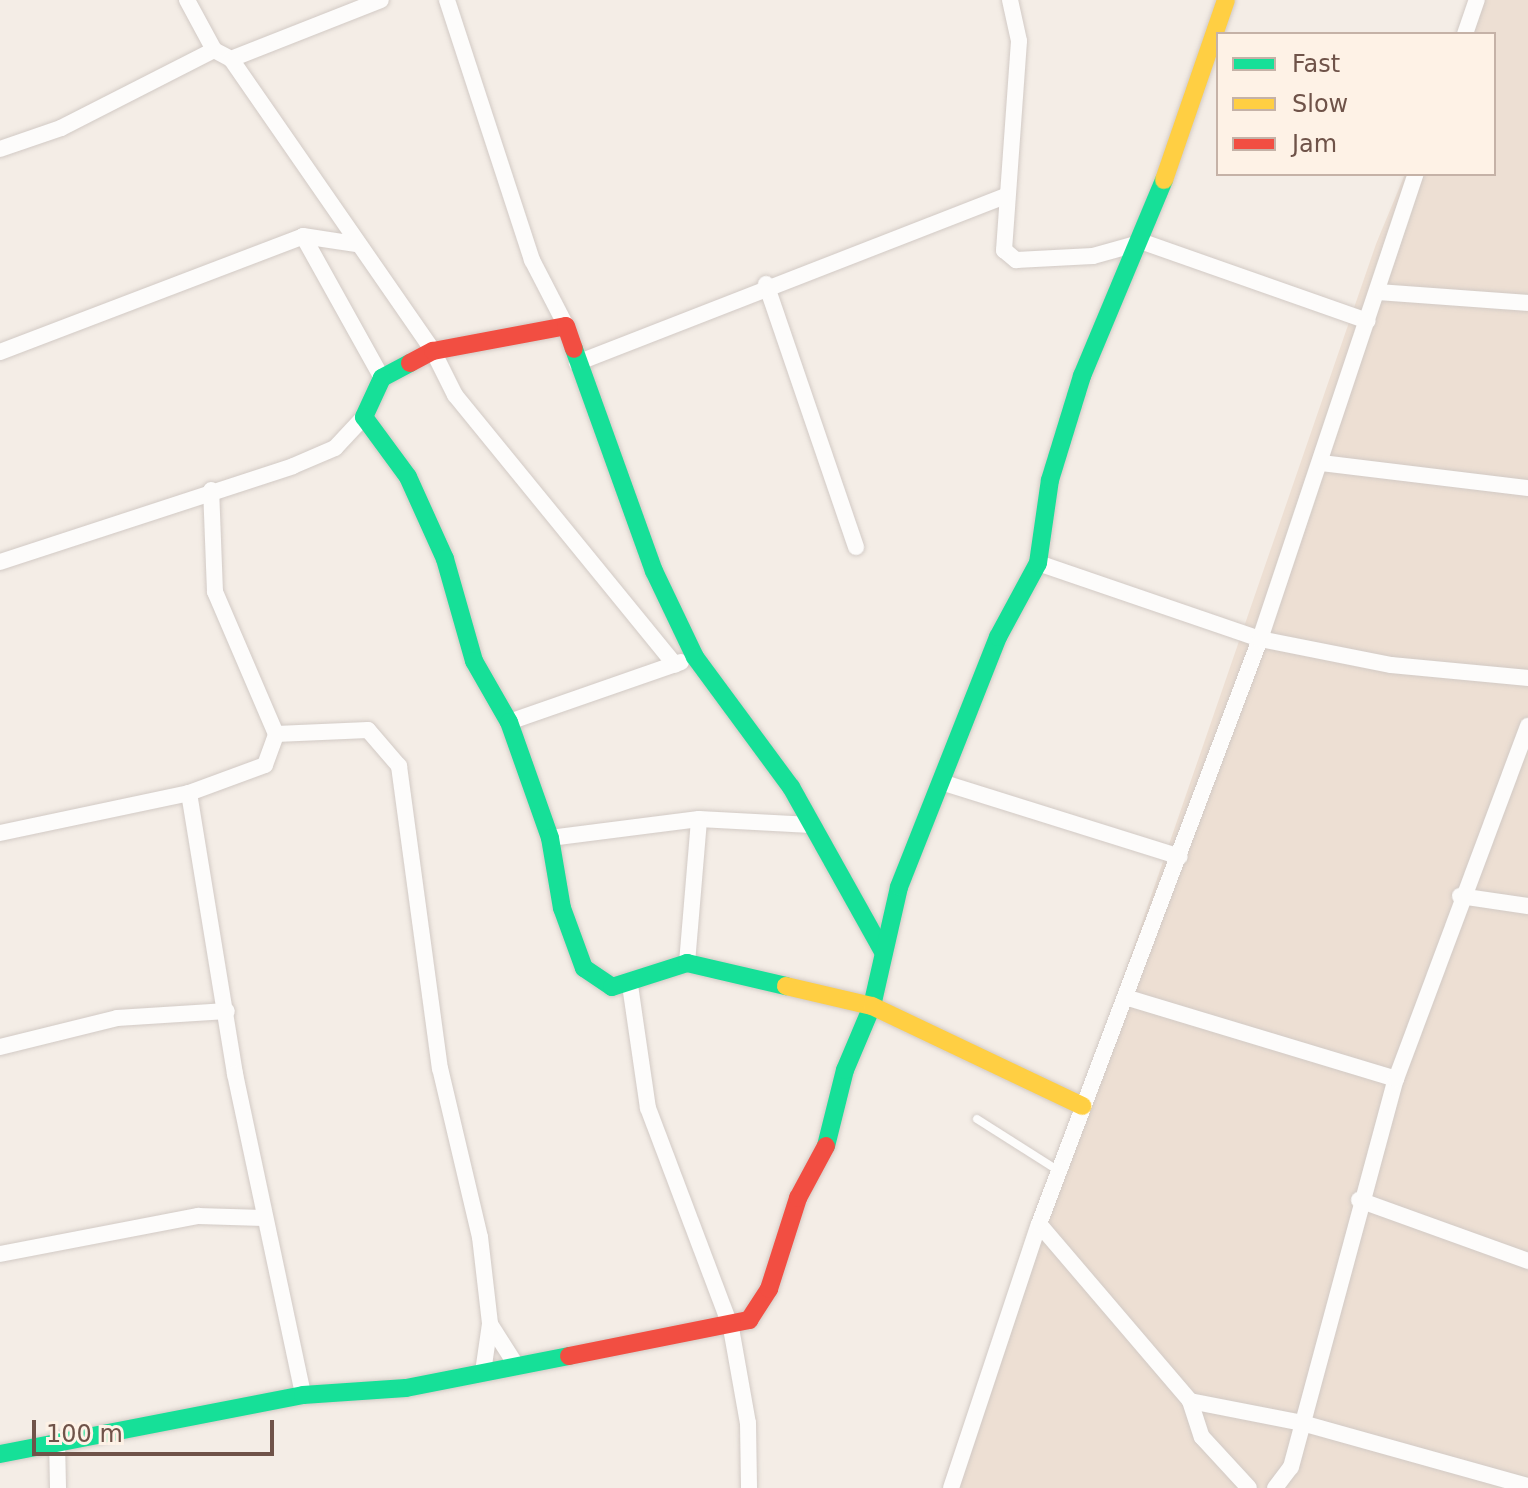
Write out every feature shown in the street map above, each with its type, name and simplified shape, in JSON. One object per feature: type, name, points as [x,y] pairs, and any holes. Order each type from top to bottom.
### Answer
[{"type":"street","points":[[187,0],[214,50],[231,59],[356,244],[433,351],[455,395],[675,665]]},
{"type":"street","points":[[231,59],[381,0]]},
{"type":"street","points":[[447,0],[532,260],[566,326],[654,571],[695,657],[811,825],[882,950]]},
{"type":"street","points":[[0,1454],[57,1439],[303,1395],[406,1388],[516,1365],[731,1328],[749,1320],[783,1258],[798,1198],[816,1175],[845,1070],[872,1006],[882,950],[941,782],[1010,609],[1038,563],[1050,480],[1082,376],[1143,242],[1226,0]]},
{"type":"street","points":[[1466,32],[1477,0]]},
{"type":"street","points":[[1013,3],[1019,41],[1005,196],[1004,250],[1016,260],[1093,256],[1143,242],[1367,321]]},
{"type":"street","points":[[0,149],[61,128],[214,50]]},
{"type":"street","points":[[951,1488],[1039,1224],[1128,998],[1260,639],[1379,292],[1415,176]]},
{"type":"street","points":[[577,363],[766,284],[1005,196]]},
{"type":"street","points":[[0,352],[303,236],[356,244]]},
{"type":"street","points":[[303,236],[382,378]]},
{"type":"street","points":[[766,284],[856,547]]},
{"type":"street","points":[[1379,292],[1528,303]]},
{"type":"street","points":[[0,562],[335,448],[364,417],[382,378],[433,351],[566,326]]},
{"type":"street","points":[[364,417],[408,477],[445,559],[474,661],[509,722],[550,838],[562,908],[584,968],[612,987],[630,985],[687,963],[872,1006],[1083,1106]]},
{"type":"street","points":[[1321,463],[1528,488]]},
{"type":"street","points":[[0,833],[189,793],[258,771],[276,734],[215,592],[211,490]]},
{"type":"street","points":[[1038,563],[1260,639],[1391,665],[1528,678]]},
{"type":"street","points":[[509,722],[695,657]]},
{"type":"street","points":[[1275,1488],[1291,1467],[1359,1200],[1396,1079],[1460,896],[1528,726]]},
{"type":"street","points":[[276,734],[368,730],[399,766],[440,1068],[480,1237],[490,1324],[483,1372]]},
{"type":"street","points":[[941,782],[1180,857]]},
{"type":"street","points":[[189,793],[263,1218],[303,1395]]},
{"type":"street","points":[[550,838],[699,819],[811,825]]},
{"type":"street","points":[[687,963],[699,819]]},
{"type":"street","points":[[1460,896],[1528,906]]},
{"type":"street","points":[[630,985],[648,1108],[731,1328],[748,1423],[749,1488]]},
{"type":"street","points":[[1128,998],[1396,1079]]},
{"type":"street","points":[[0,1047],[117,1018],[227,1011]]},
{"type":"street","points":[[1359,1200],[1528,1261]]},
{"type":"street","points":[[0,1254],[198,1216],[263,1218]]},
{"type":"street","points":[[1039,1224],[1190,1401],[1202,1437],[1249,1488]]},
{"type":"street","points":[[490,1324],[516,1365]]},
{"type":"street","points":[[1190,1401],[1302,1423],[1528,1486]]},
{"type":"street","points":[[57,1439],[58,1488]]},
{"type":"lane","points":[[977,1119],[1059,1171]]},
{"type":"shaded area","points":[[1480,0],[1528,0],[1528,1488],[947,1488],[1376,244],[1404,176],[1496,176],[1496,32],[1466,32]]},
{"type":"traffic: fast","points":[[826,1146],[845,1070],[872,1006],[899,887],[998,637],[1038,563],[1050,480],[1082,376],[1164,180]]},
{"type":"traffic: fast","points":[[574,349],[654,571],[695,657],[791,787],[882,950]]},
{"type":"traffic: fast","points":[[410,363],[382,378],[364,417],[408,477],[445,559],[474,661],[509,722],[550,838],[562,908],[584,968],[612,987],[687,963],[786,986]]},
{"type":"traffic: fast","points":[[0,1454],[303,1395],[406,1388],[569,1356]]},
{"type":"traffic: slow","points":[[1164,180],[1226,0]]},
{"type":"traffic: slow","points":[[786,986],[872,1006],[1083,1106]]},
{"type":"traffic: jam","points":[[410,363],[433,351],[566,326],[574,349]]},
{"type":"traffic: jam","points":[[569,1356],[749,1320],[769,1289],[798,1198],[826,1146]]}]
